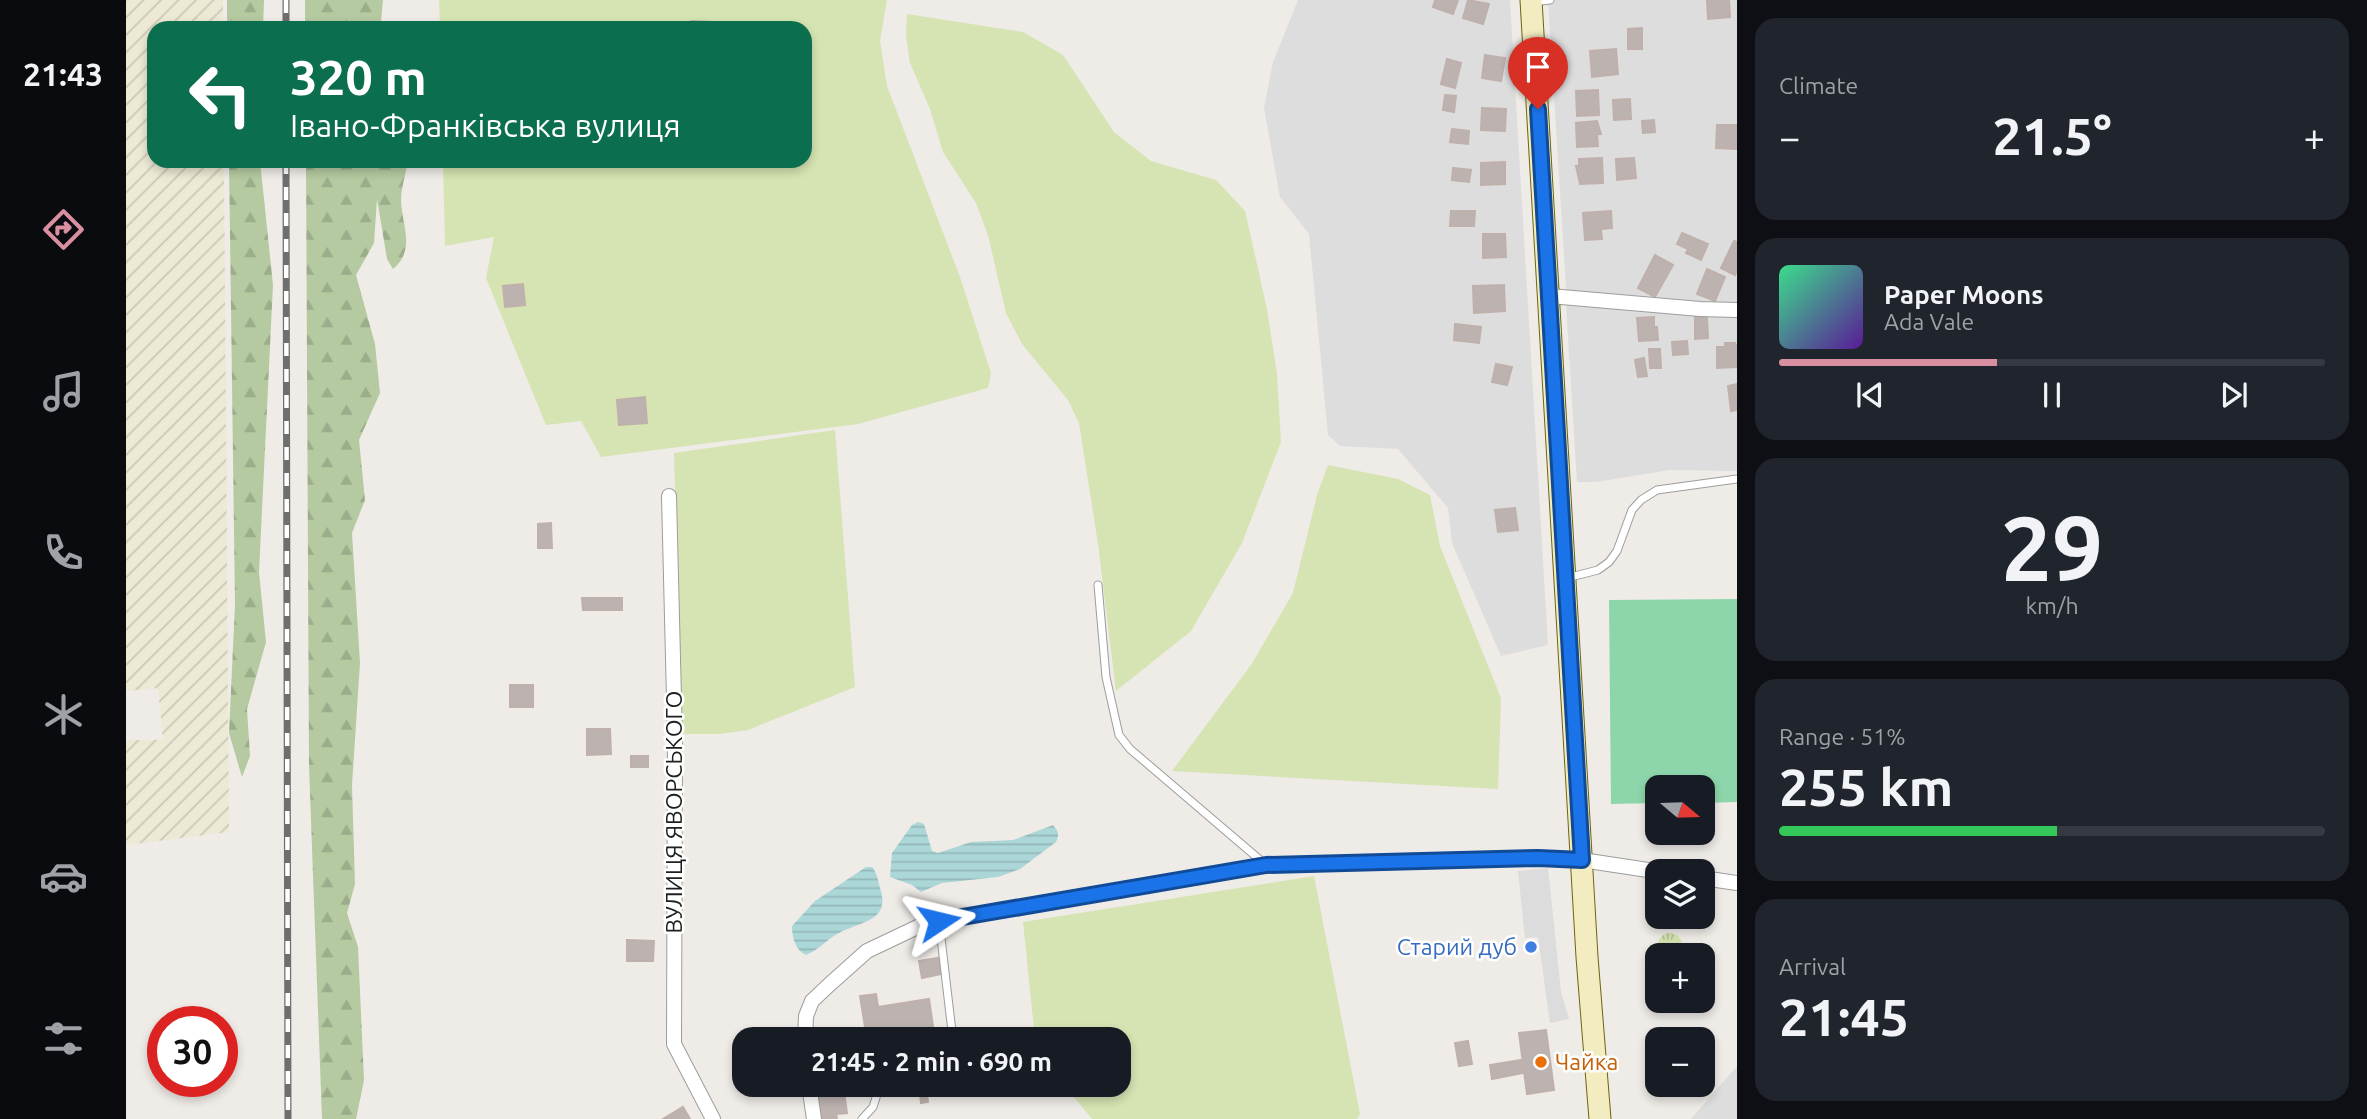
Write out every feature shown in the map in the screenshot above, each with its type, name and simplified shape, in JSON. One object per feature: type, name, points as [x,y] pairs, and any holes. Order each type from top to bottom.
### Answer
[{"type":"main road","points":[[1538,1],[1550,296],[1582,860],[1600,1119]]},
{"type":"street","points":[[1550,296],[1737,310]]},
{"type":"street","name":"ВУЛИЦЯ ЯВОРСЬКОГО","points":[[669,496],[675,739],[674,1044],[713,1119]]},
{"type":"street","points":[[806,1027],[806,1016],[812,1001],[867,951],[926,923],[1266,865],[1538,858],[1582,860],[1645,870]]},
{"type":"street","points":[[1715,880],[1737,883]]},
{"type":"street","points":[[810,1097],[814,1119]]},
{"type":"lane","points":[[1566,578],[1598,570],[1609,562],[1617,551],[1632,510],[1641,500],[1657,490],[1737,479]]},
{"type":"lane","points":[[1098,585],[1106,677],[1119,735],[1130,749],[1266,865]]},
{"type":"lane","points":[[939,921],[951,1027]]},
{"type":"lane","points":[[862,1119],[873,1107],[876,1097]]},
{"type":"lane","points":[[806,1119],[811,1101]]},
{"type":"shaded area","points":[[126,0],[223,0],[223,21],[147,21],[147,168],[224,168],[229,832],[126,845],[126,740],[163,740],[158,688],[126,691]]},
{"type":"shaded area","points":[[1298,0],[1510,0],[1548,645],[1501,656],[1452,543],[1448,508],[1398,449],[1340,446],[1328,435],[1309,234],[1280,197],[1264,108],[1273,62]]},
{"type":"shaded area","points":[[1548,0],[1737,0],[1737,305],[1569,292],[1566,288]]},
{"type":"shaded area","points":[[1570,300],[1737,315],[1737,471],[1670,470],[1596,482],[1577,482],[1566,305]]},
{"type":"shaded area","points":[[1548,868],[1561,992],[1569,1019],[1550,1023],[1538,937],[1525,938],[1518,871]]},
{"type":"shaded area","points":[[1737,1066],[1737,1119],[1691,1119],[1710,1097],[1715,1097],[1715,1091]]},
{"type":"green space","points":[[227,0],[264,0],[263,21],[227,21]]},
{"type":"green space","points":[[305,0],[383,0],[381,21],[305,21]]},
{"type":"green space","points":[[439,0],[887,0],[880,41],[887,86],[960,277],[991,373],[988,388],[858,424],[601,457],[581,421],[546,425],[486,278],[494,237],[445,246],[443,168],[812,168],[812,21],[440,21]]},
{"type":"green space","points":[[907,14],[1023,32],[1063,55],[1114,132],[1151,161],[1216,180],[1245,211],[1267,309],[1277,374],[1281,442],[1242,543],[1191,631],[1116,691],[1098,544],[1079,423],[1068,400],[1022,344],[1006,313],[988,235],[976,203],[943,152],[930,109],[910,63],[906,37]]},
{"type":"green space","points":[[229,168],[261,168],[273,285],[259,572],[266,642],[247,709],[250,756],[242,777],[229,733],[235,605]]},
{"type":"green space","points":[[306,168],[407,168],[401,200],[406,237],[404,254],[393,269],[387,259],[377,199],[374,243],[356,275],[375,344],[380,393],[359,440],[365,500],[352,533],[360,663],[352,785],[355,884],[347,913],[358,947],[364,1080],[356,1119],[322,1119],[309,766]]},
{"type":"green space","points":[[835,430],[855,687],[748,730],[720,734],[682,734],[674,453]]},
{"type":"green space","points":[[1328,465],[1398,479],[1430,495],[1440,546],[1501,698],[1498,789],[1172,771],[1251,665],[1293,593],[1317,495]]},
{"type":"green space","points":[[1737,599],[1737,802],[1715,803],[1715,775],[1645,775],[1645,803],[1611,804],[1609,600]]},
{"type":"green space","points":[[1314,876],[1360,1114],[1357,1119],[1092,1119],[1074,1097],[1131,1097],[1131,1027],[1034,1027],[1023,922]]},
{"type":"green space","points":[[1670,933],[1679,936],[1682,943],[1658,943],[1661,936]]},
{"type":"water","points":[[918,822],[924,824],[932,851],[938,853],[971,842],[1013,840],[1053,825],[1058,837],[1056,842],[1020,869],[998,877],[942,883],[921,892],[912,885],[890,877],[892,853],[912,825]]},
{"type":"water","points":[[866,867],[872,867],[878,879],[882,899],[878,914],[835,935],[811,953],[802,953],[795,943],[792,926],[815,901]]},
{"type":"building","points":[[1435,0],[1458,0],[1453,14],[1433,7]]},
{"type":"building","points":[[1468,0],[1489,4],[1483,24],[1463,18]]},
{"type":"building","points":[[1707,0],[1729,0],[1730,17],[1708,19]]},
{"type":"building","points":[[1642,28],[1642,49],[1628,49],[1628,29]]},
{"type":"building","points":[[1616,49],[1618,74],[1592,77],[1590,51]]},
{"type":"building","points":[[1485,55],[1505,58],[1501,81],[1482,78]]},
{"type":"building","points":[[1447,59],[1461,63],[1455,88],[1441,84]]},
{"type":"building","points":[[1598,90],[1599,115],[1577,116],[1576,91]]},
{"type":"building","points":[[1445,95],[1456,96],[1454,112],[1443,110]]},
{"type":"building","points":[[1630,99],[1631,119],[1614,120],[1613,100]]},
{"type":"building","points":[[1482,108],[1506,109],[1505,131],[1481,130]]},
{"type":"building","points":[[1654,120],[1655,132],[1643,133],[1642,121]]},
{"type":"building","points":[[1597,121],[1601,134],[1597,134],[1598,146],[1577,147],[1576,123]]},
{"type":"building","points":[[1717,125],[1737,125],[1737,149],[1716,148]]},
{"type":"building","points":[[1452,129],[1469,131],[1468,144],[1450,142]]},
{"type":"building","points":[[1602,158],[1603,183],[1580,184],[1576,166],[1579,166],[1579,159]]},
{"type":"building","points":[[1634,158],[1636,178],[1617,180],[1616,159]]},
{"type":"building","points":[[1505,162],[1505,184],[1481,185],[1481,163]]},
{"type":"building","points":[[1453,168],[1471,170],[1469,182],[1452,180]]},
{"type":"building","points":[[1451,211],[1475,211],[1474,226],[1450,226]]},
{"type":"building","points":[[1611,211],[1612,228],[1601,229],[1602,239],[1585,240],[1583,213]]},
{"type":"building","points":[[1682,233],[1708,244],[1701,260],[1686,253],[1688,249],[1677,244]]},
{"type":"building","points":[[1483,234],[1505,234],[1506,257],[1483,258]]},
{"type":"building","points":[[1734,241],[1737,242],[1735,275],[1721,268]]},
{"type":"building","points":[[1655,255],[1673,265],[1655,297],[1638,288]]},
{"type":"building","points":[[1707,269],[1725,277],[1715,301],[1697,294]]},
{"type":"building","points":[[523,284],[525,305],[505,307],[503,286]]},
{"type":"building","points":[[1504,285],[1505,311],[1474,313],[1473,286]]},
{"type":"building","points":[[1654,317],[1658,340],[1639,341],[1637,318]]},
{"type":"building","points":[[1695,317],[1707,317],[1708,338],[1695,339]]},
{"type":"building","points":[[1455,324],[1481,327],[1479,343],[1454,340]]},
{"type":"building","points":[[1687,341],[1688,354],[1673,355],[1672,342]]},
{"type":"building","points":[[1725,343],[1735,343],[1737,347],[1737,367],[1717,368],[1717,347],[1725,347]]},
{"type":"building","points":[[1649,349],[1660,349],[1661,368],[1650,368]]},
{"type":"building","points":[[1644,358],[1647,376],[1638,377],[1635,360]]},
{"type":"building","points":[[1496,364],[1512,367],[1507,385],[1492,382]]},
{"type":"building","points":[[1737,384],[1737,410],[1731,411],[1728,386]]},
{"type":"building","points":[[645,397],[647,423],[619,425],[617,400]]},
{"type":"building","points":[[1515,508],[1518,530],[1498,532],[1495,510]]},
{"type":"building","points":[[551,523],[552,548],[538,548],[538,524]]},
{"type":"building","points":[[582,598],[622,598],[622,610],[583,610]]},
{"type":"building","points":[[510,685],[533,685],[533,707],[510,707]]},
{"type":"building","points":[[587,729],[610,729],[611,754],[587,755]]},
{"type":"building","points":[[631,756],[648,756],[648,767],[631,767]]},
{"type":"building","points":[[627,940],[654,941],[653,961],[627,961]]},
{"type":"building","points":[[938,958],[941,974],[922,978],[919,961]]},
{"type":"building","points":[[876,994],[878,1007],[929,999],[933,1027],[865,1027],[860,996]]},
{"type":"building","points":[[1546,1030],[1554,1090],[1527,1094],[1519,1033]]},
{"type":"building","points":[[1468,1041],[1472,1064],[1459,1066],[1455,1043]]},
{"type":"building","points":[[1521,1060],[1523,1073],[1492,1079],[1490,1065]]},
{"type":"building","points":[[819,1097],[845,1097],[847,1113],[836,1114],[837,1119],[822,1119]]},
{"type":"building","points":[[920,1097],[927,1097],[928,1102],[921,1103]]},
{"type":"building","points":[[683,1107],[690,1119],[663,1119]]},
{"type":"railway","points":[[286,0],[286,21]]},
{"type":"railway","points":[[286,168],[288,1119]]},
{"type":"place","name":"Старий дуб","points":[[1531,947]]},
{"type":"place","name":"Чайка","points":[[1541,1062]]},
{"type":"route","points":[[939,921],[1266,865],[1538,858],[1582,860],[1538,109]]}]
